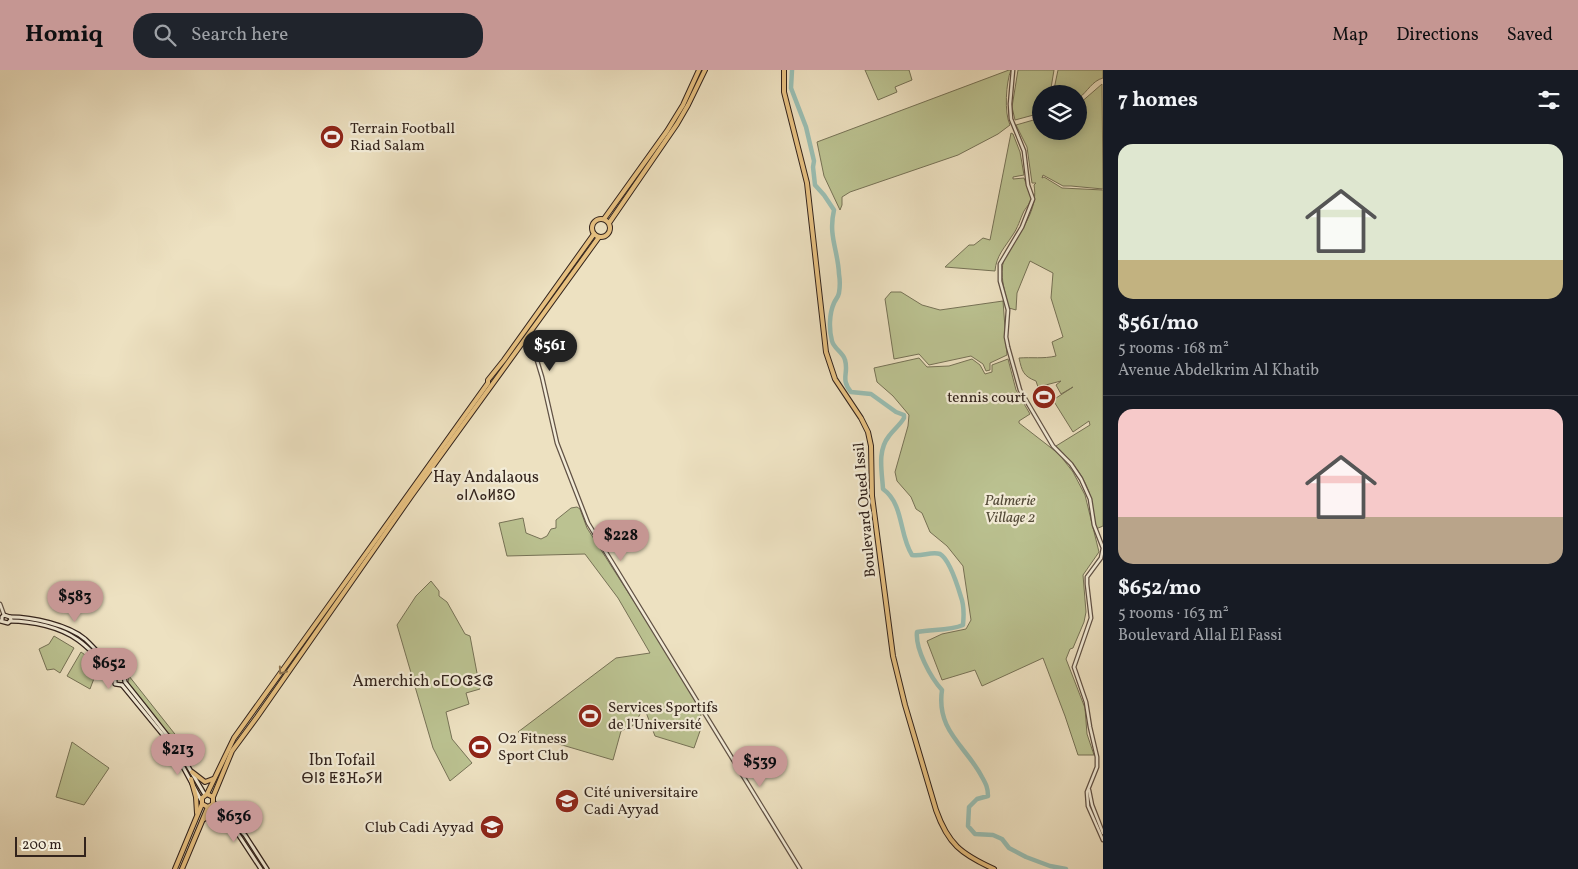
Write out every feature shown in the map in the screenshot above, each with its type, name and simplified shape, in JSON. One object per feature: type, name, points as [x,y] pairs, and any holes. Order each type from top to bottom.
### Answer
[{"type":"main road","points":[[604,219],[668,130],[683,105],[699,70]]},
{"type":"main road","points":[[609,223],[604,219],[598,219],[594,222],[592,228],[594,234],[599,237],[604,237],[608,234],[610,230],[609,223],[677,124],[704,70]]},
{"type":"main road","name":"Boulevard Oued Issil","points":[[784,70],[784,92],[807,183],[826,352],[835,379],[862,418],[870,439],[872,496],[895,666],[936,810],[945,831],[953,843],[963,852],[994,869]]},
{"type":"main road","points":[[266,869],[245,835],[214,803],[213,797],[232,751],[594,234]]},
{"type":"main road","points":[[175,869],[202,802],[234,738],[491,382],[526,338],[599,237]]},
{"type":"main road","points":[[10,619],[6,624],[1,621],[2,615],[7,614],[10,619],[46,626],[75,638],[116,676],[124,676],[126,682],[170,740]]},
{"type":"main road","points":[[116,676],[115,684],[122,685],[170,740],[176,740],[179,751],[206,794],[213,797]]},
{"type":"main road","points":[[122,685],[126,682]]},
{"type":"main road","points":[[170,740],[167,746],[176,754],[202,802],[225,820],[242,838],[261,869]]},
{"type":"main road","points":[[172,750],[178,744]]},
{"type":"main road","points":[[192,772],[205,782],[215,778]]},
{"type":"main road","points":[[191,779],[196,797],[196,818]]},
{"type":"main road","points":[[182,869],[204,818],[214,803]]},
{"type":"main road","points":[[204,818],[212,815],[225,820]]},
{"type":"street","points":[[1014,70],[1010,104],[1011,119],[1024,151],[1028,185],[1033,199],[1022,227],[1004,255],[999,268],[1000,281],[1008,310],[1006,329],[1008,347],[1022,394],[1043,426],[1050,442],[1071,464],[1085,488],[1091,504],[1097,534],[1103,548],[1101,558],[1088,574],[1091,618],[1074,667],[1086,702],[1097,757],[1097,767],[1089,790],[1086,792],[1088,806],[1103,840]]},
{"type":"street","points":[[529,333],[542,377],[557,443],[585,517],[800,869]]},
{"type":"street","points":[[526,338],[532,346]]},
{"type":"street","points":[[0,604],[2,615]]},
{"type":"street","points":[[1089,790],[1092,805],[1103,833]]},
{"type":"green space","points":[[865,70],[909,70],[912,80],[895,87],[897,92],[878,100]]},
{"type":"green space","points":[[1011,70],[1006,105],[1010,125],[998,134],[958,155],[850,192],[842,197],[840,210],[824,176],[817,142]]},
{"type":"green space","points":[[1018,70],[1054,70],[1052,85],[1032,85],[1032,115],[1015,120],[1012,107]]},
{"type":"green space","points":[[1058,70],[1103,70],[1103,78],[1099,79],[1087,90],[1087,85],[1055,85]]},
{"type":"green space","points":[[1102,84],[1103,189],[1063,186],[1043,175],[1042,178],[1044,177],[1062,188],[1103,190],[1103,526],[1096,529],[1091,498],[1082,476],[1056,446],[1090,425],[1089,421],[1073,432],[1053,400],[1073,387],[1061,394],[1056,385],[1061,381],[1038,387],[1036,381],[1024,373],[1019,358],[1056,356],[1052,342],[1063,337],[1051,298],[1053,273],[1030,261],[1017,293],[1016,310],[1009,308],[1002,272],[1006,255],[1030,215],[1035,193],[1034,185],[1036,183],[1032,183],[1027,147],[1016,125],[1032,120],[1032,140],[1087,140],[1087,97]]},
{"type":"green space","points":[[1011,133],[1020,152],[1024,175],[1013,177],[1013,179],[1024,178],[1031,196],[1030,202],[1014,233],[999,256],[995,271],[945,267],[969,245],[974,245],[983,238],[990,240]]},
{"type":"green space","points":[[891,292],[901,292],[922,305],[940,310],[1003,301],[1007,355],[990,363],[990,370],[986,371],[983,364],[971,356],[929,365],[919,354],[894,359],[885,299]]},
{"type":"green space","name":"Palmerie Village 2","points":[[919,358],[927,367],[949,366],[972,359],[980,365],[985,374],[992,372],[992,365],[1008,359],[1016,390],[1030,414],[1019,421],[1019,423],[1059,454],[1073,472],[1085,495],[1099,552],[1083,575],[1086,612],[1084,622],[1066,659],[1085,708],[1087,734],[1094,755],[1078,755],[1043,658],[982,686],[975,670],[942,680],[927,641],[942,634],[966,629],[971,620],[963,566],[947,546],[930,532],[922,513],[916,509],[911,497],[897,481],[895,472],[908,426],[909,415],[893,396],[877,382],[874,368]]},
{"type":"green space","points":[[577,507],[580,509],[587,528],[668,655],[701,711],[700,731],[694,748],[655,736],[644,707],[634,725],[621,731],[613,760],[518,732],[616,658],[650,653],[618,598],[585,554],[507,556],[499,523],[523,518],[526,533],[541,539],[547,536],[551,529],[556,528],[556,520],[571,508]]},
{"type":"green space","points":[[431,581],[439,591],[439,596],[447,602],[465,634],[470,636],[480,689],[466,693],[469,704],[446,712],[452,739],[472,763],[450,781],[433,748],[397,625],[416,596]]},
{"type":"green space","points":[[54,636],[74,648],[60,673],[54,669],[47,670],[39,649],[49,644]]},
{"type":"green space","points":[[81,652],[99,665],[90,689],[67,676]]},
{"type":"green space","points":[[129,676],[178,738],[171,737],[128,683]]},
{"type":"green space","points":[[72,742],[109,768],[84,805],[56,797]]},
{"type":"waterway","points":[[792,70],[791,88],[806,127],[814,161],[815,185],[834,210],[832,228],[840,284],[839,295],[834,302],[830,317],[832,341],[845,360],[845,380],[851,392],[871,394],[896,412],[904,415],[904,418],[889,436],[883,448],[881,461],[883,489],[895,503],[912,555],[940,554],[947,561],[962,600],[964,610],[963,625],[917,632],[917,639],[921,655],[933,678],[942,690],[941,704],[943,717],[987,788],[988,796],[977,799],[969,807],[968,826],[975,834],[993,835],[1002,839],[1009,848],[1026,857],[1050,866],[1066,869]]},
{"type":"place","name":"Terrain Football Riad Salam","points":[[332,137]]},
{"type":"place","name":"tennis court","points":[[1044,397]]},
{"type":"place","name":"Services Sportifs de l'Université","points":[[590,716]]},
{"type":"place","name":"O2 Fitness Sport Club","points":[[480,747]]},
{"type":"place","name":"Cité universitaire Cadi Ayyad","points":[[567,801]]},
{"type":"place","name":"Club Cadi Ayyad","points":[[492,827]]},
{"type":"district","name":"Hay Andalaous ⴰⵏⴷⴰⵍⵓⵙ","points":[[486,485]]},
{"type":"district","name":"Amerchich ⴰⵎⵔⵛⵉⵛ","points":[[423,680]]},
{"type":"district","name":"Ibn Tofail ⴱⵏⵓ ⵟⵓⴼⴰⵢⵍ","points":[[342,768]]}]
